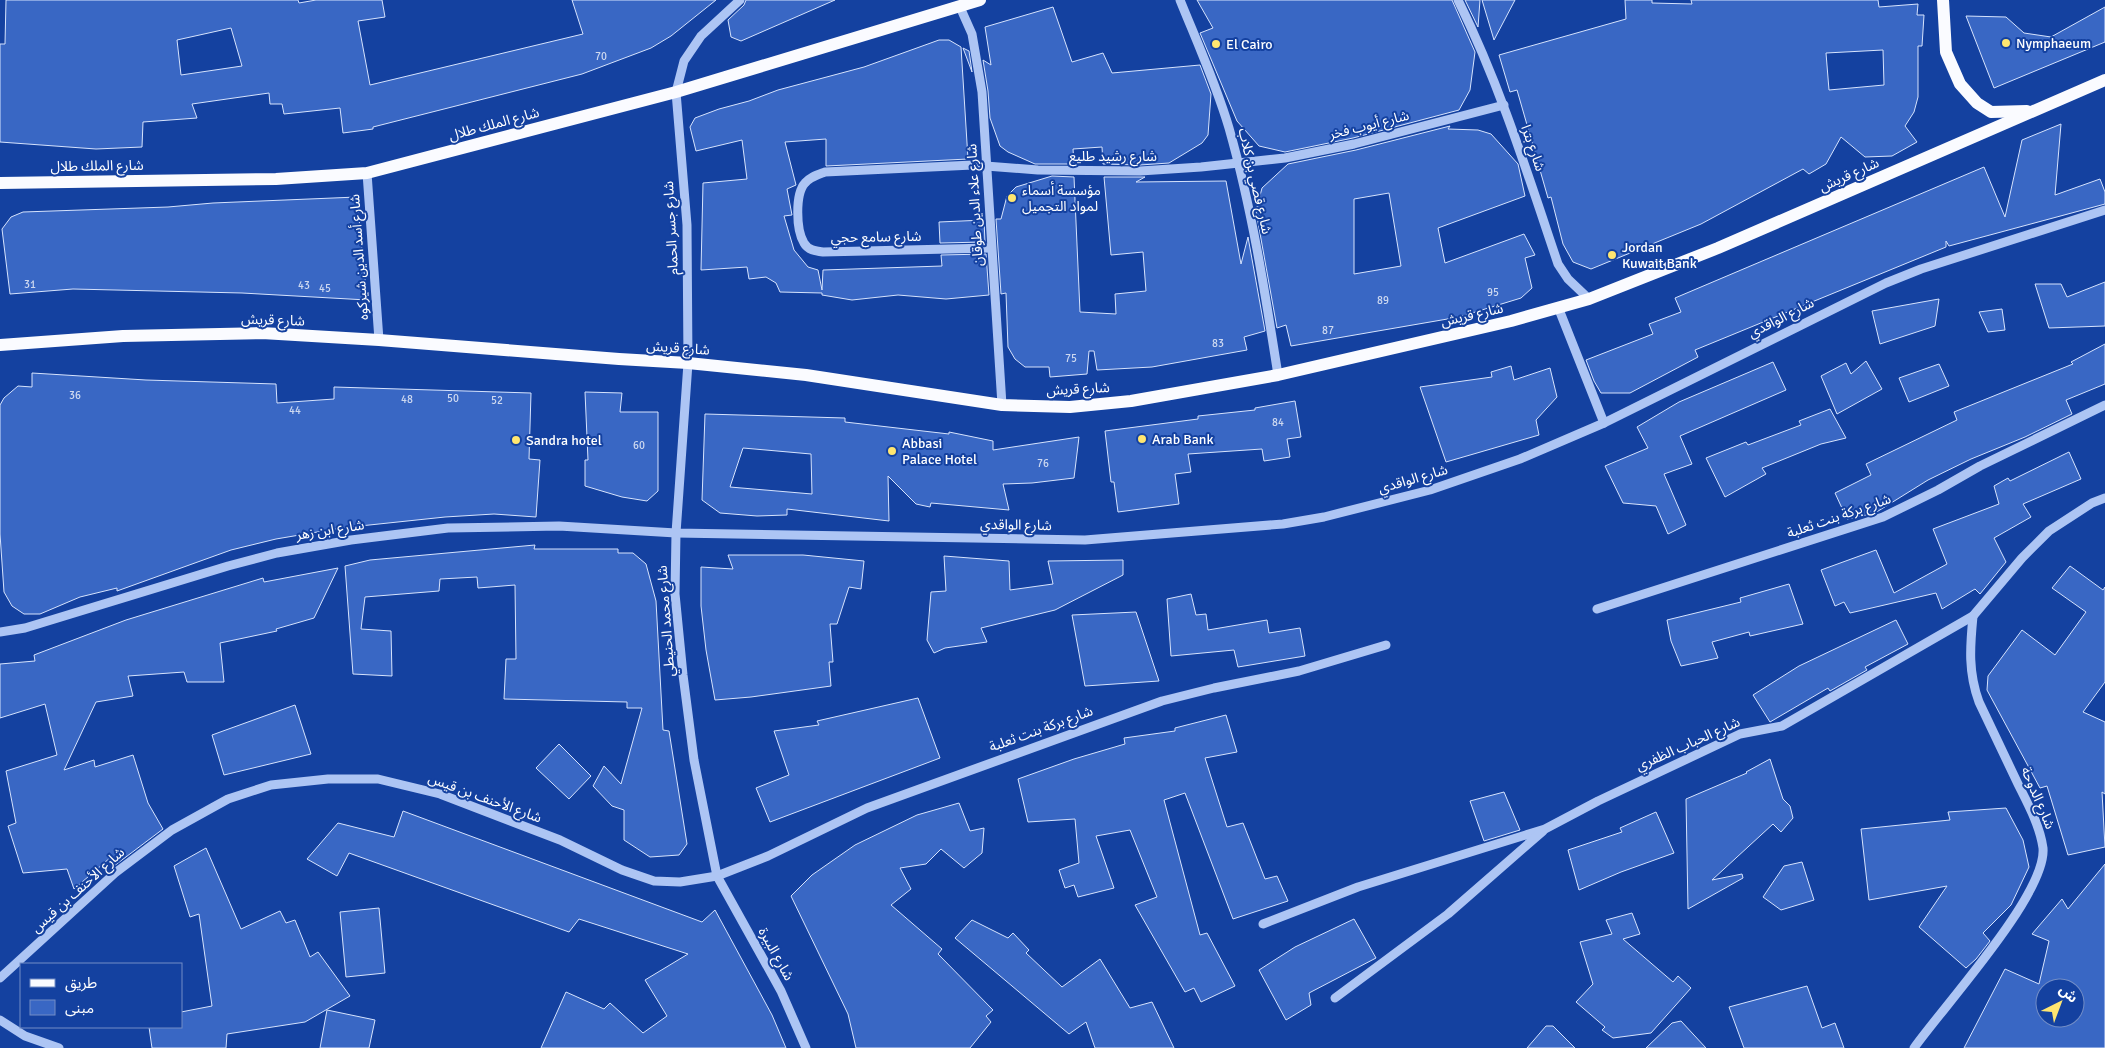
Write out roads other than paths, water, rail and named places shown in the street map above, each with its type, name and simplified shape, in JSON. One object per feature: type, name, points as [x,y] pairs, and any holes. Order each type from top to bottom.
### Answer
[{"type":"main road","name":"شارع الملك طلال","points":[[0,183],[276,179],[367,173],[676,92],[980,0]]},
{"type":"main road","points":[[1943,0],[1946,52],[1960,84],[1977,103],[1991,112],[2032,111]]},
{"type":"main road","name":"شارع قريش","points":[[0,345],[123,336],[262,333],[688,363],[806,375],[1002,405],[1070,407],[1122,402],[1278,375],[1510,322],[1558,307],[1589,300],[1718,248],[2105,80]]},
{"type":"street","name":"شارع جسر الحمام","points":[[688,363],[687,226],[676,92],[684,61],[702,36],[740,0]]},
{"type":"street","name":"شارع قصي بن كلاب","points":[[1180,0],[1222,110],[1238,163],[1250,211],[1278,375]]},
{"type":"street","name":"شارع بترا","points":[[1458,0],[1479,43],[1504,105],[1558,264],[1568,280],[1589,300]]},
{"type":"street","name":"شارع علاء الدين طوقان","points":[[960,7],[972,34],[982,92],[1002,405]]},
{"type":"street","name":"شارع أيوب فخر","points":[[1238,163],[1285,158],[1354,144],[1504,105]]},
{"type":"street","name":"شارع رشيد طليع","points":[[987,166],[1038,170],[1140,171],[1238,163]]},
{"type":"street","name":"شارع سامع حجي","points":[[987,166],[917,166],[825,172],[814,176],[804,184],[798,197],[798,230],[804,244],[813,251],[823,252],[991,248]]},
{"type":"street","name":"شارع أسد الدين شيركوه","points":[[367,173],[379,340]]},
{"type":"street","name":"شارع الواقدي","points":[[676,534],[1085,540],[1283,524],[1324,517],[1430,490],[1520,459],[1604,423],[1879,285],[1921,268],[2105,210]]},
{"type":"street","points":[[1558,307],[1604,423]]},
{"type":"street","name":"شارع محمد الحنيطي","points":[[688,363],[676,534],[675,594],[694,760],[717,876]]},
{"type":"street","name":"شارع بركة بنت ثعلبة","points":[[1597,609],[1883,517],[1938,490],[1980,466],[2105,405]]},
{"type":"street","name":"شارع الحباب الظفري","points":[[1263,924],[1358,887],[1545,829],[1606,797],[1740,734],[1782,726],[1972,616],[2022,558],[2049,531],[2092,503],[2105,498]]},
{"type":"street","name":"شارع ابن زهر","points":[[0,632],[25,628],[277,553],[351,540],[448,528],[559,526],[676,534]]},
{"type":"street","name":"شارع الدوحة","points":[[1914,1048],[1966,984],[2010,922],[2026,898],[2042,861],[2043,850],[2032,813],[1979,702],[1972,683],[1969,656],[1972,616]]},
{"type":"street","name":"شارع بركة بنت ثعلبة","points":[[717,876],[768,856],[867,808],[1162,701],[1299,670],[1386,645]]},
{"type":"street","name":"شارع الأحنف بن قيس","points":[[0,978],[115,873],[172,830],[228,799],[271,785],[328,779],[378,779],[440,794],[560,840],[622,870],[654,881],[680,882],[717,876]]},
{"type":"street","points":[[1334,998],[1448,914],[1545,829]]},
{"type":"street","name":"شارع البيرة","points":[[717,876],[781,991],[806,1048]]},
{"type":"street","points":[[0,1020],[26,1036],[58,1048]]},
{"type":"place","name":"Nymphaeum","points":[[2006,43]]},
{"type":"place","name":"El Cairo","points":[[1216,44]]},
{"type":"place","name":"مؤسسة أسماء لمواد التجميل","points":[[1012,198]]},
{"type":"place","name":"Jordan Kuwait Bank","points":[[1612,255]]},
{"type":"place","name":"Arab Bank","points":[[1142,439]]},
{"type":"place","name":"Sandra hotel","points":[[516,440]]},
{"type":"place","name":"Abbasi Palace Hotel","points":[[892,451]]}]
